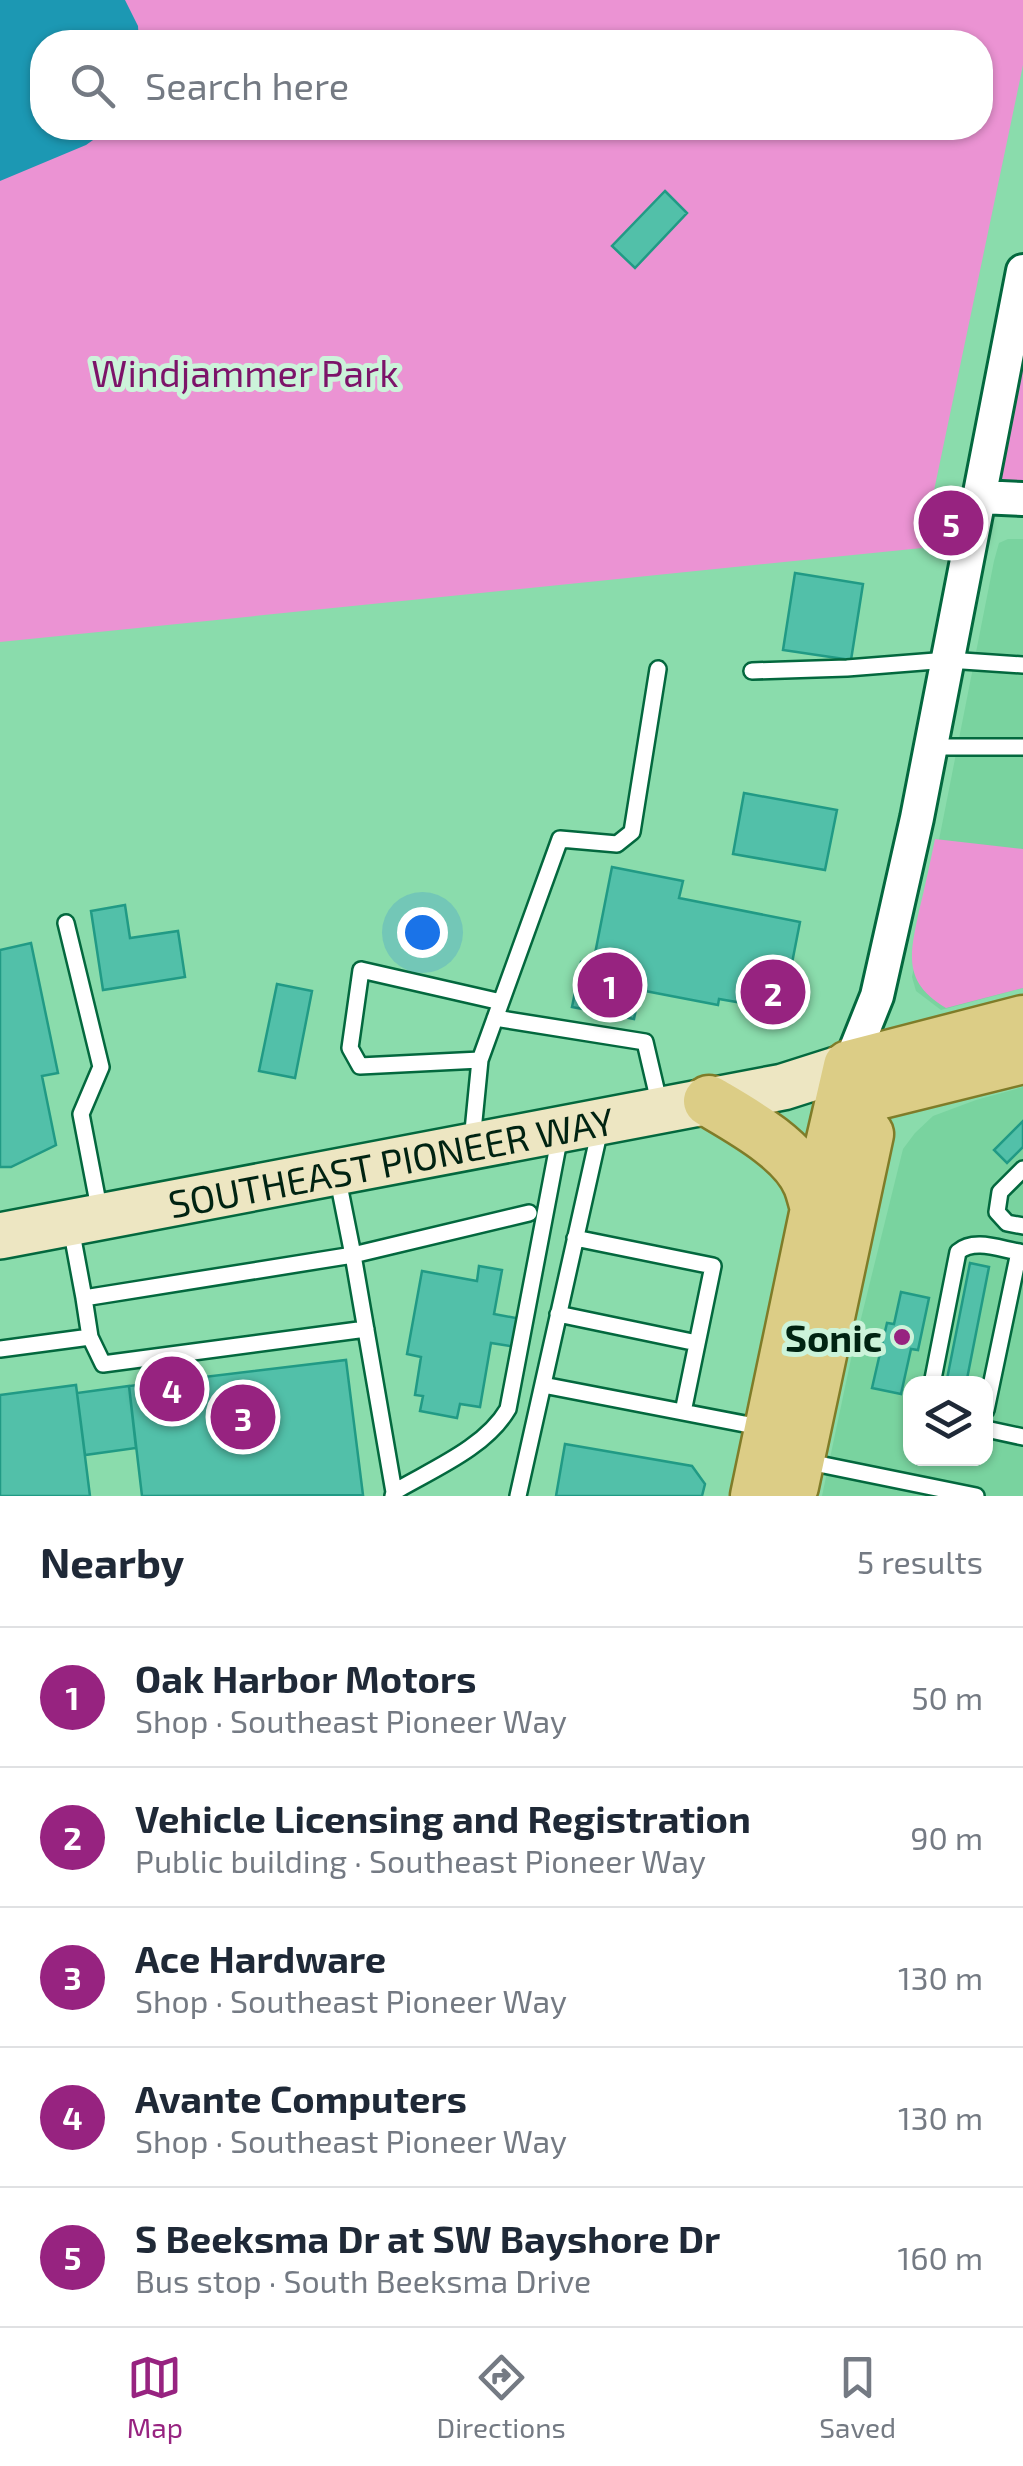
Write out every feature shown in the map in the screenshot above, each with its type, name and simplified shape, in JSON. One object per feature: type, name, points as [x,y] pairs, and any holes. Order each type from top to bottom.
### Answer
[{"type":"main road","points":[[862,1080],[1023,1021]]},
{"type":"main road","points":[[862,1080],[1023,1058]]},
{"type":"main road","name":"SOUTHEAST PIONEER WAY","points":[[0,1236],[783,1087],[862,1080]]},
{"type":"main road","points":[[786,1462],[816,1209],[862,1080]]},
{"type":"main road","points":[[756,1496],[786,1462],[862,1080]]},
{"type":"main road","points":[[710,1101],[759,1133],[798,1166],[809,1182],[816,1209]]},
{"type":"street","points":[[862,1080],[918,818],[1023,271]]},
{"type":"street","points":[[980,497],[1023,500]]},
{"type":"lane","points":[[752,671],[948,660],[1023,665]]},
{"type":"lane","points":[[472,1146],[480,1060],[560,839],[616,844],[632,832],[658,669]]},
{"type":"lane","points":[[931,747],[1023,747]]},
{"type":"lane","points":[[66,924],[101,1068],[82,1114],[84,1298],[90,1337],[103,1364],[366,1329]]},
{"type":"lane","points":[[480,1060],[360,1066],[350,1048],[361,970],[501,1002]]},
{"type":"lane","points":[[495,1018],[645,1042],[660,1110]]},
{"type":"lane","points":[[518,1496],[575,1238],[582,1124]]},
{"type":"lane","points":[[336,1171],[394,1494],[483,1439],[508,1409],[582,1124]]},
{"type":"lane","points":[[1023,1169],[1000,1192],[997,1212],[1006,1223],[1023,1226]]},
{"type":"lane","points":[[84,1298],[353,1255],[530,1212]]},
{"type":"lane","points":[[575,1238],[713,1266],[683,1412]]},
{"type":"lane","points":[[934,1376],[958,1252],[973,1245],[1021,1253],[993,1379]]},
{"type":"lane","points":[[558,1314],[697,1343]]},
{"type":"lane","points":[[0,1349],[90,1337]]},
{"type":"lane","points":[[542,1385],[683,1412],[786,1462],[902,1488],[976,1496]]},
{"type":"lane","points":[[993,1431],[1023,1437]]},
{"type":"shaded area","points":[[1023,539],[1023,988],[941,1010],[916,991],[912,977],[994,561],[999,543]]},
{"type":"shaded area","points":[[1023,1087],[1023,1496],[822,1496],[903,1149],[933,1116]]},
{"type":"green space","name":"Windjammer Park","points":[[0,0],[1023,0],[1023,65],[922,548],[0,642]]},
{"type":"green space","points":[[1023,271],[1023,499],[980,497]]},
{"type":"green space","points":[[935,839],[1023,849],[1023,988],[946,1008],[922,988],[912,954]]},
{"type":"water","points":[[0,0],[125,0],[138,30],[30,30],[30,140],[93,140],[0,181]]},
{"type":"building","points":[[665,191],[687,213],[635,268],[612,246]]},
{"type":"building","points":[[795,573],[863,584],[851,660],[783,650]]},
{"type":"building","points":[[744,793],[837,810],[825,870],[733,854]]},
{"type":"building","points":[[612,867],[683,881],[679,898],[800,922],[784,1004],[749,997],[748,1004],[719,999],[718,1005],[640,990],[634,1019],[572,1007],[581,962],[593,964]]},
{"type":"building","points":[[125,905],[130,938],[178,931],[185,977],[103,990],[91,911]]},
{"type":"building","points":[[31,943],[58,1073],[42,1076],[56,1145],[11,1167],[0,1167],[0,950]]},
{"type":"building","points":[[277,984],[312,991],[295,1078],[259,1071]]},
{"type":"building","points":[[1023,1121],[1023,1147],[1007,1163],[994,1150]]},
{"type":"building","points":[[970,1263],[989,1267],[968,1376],[948,1376]]},
{"type":"building","points":[[479,1266],[502,1270],[494,1314],[521,1319],[516,1347],[491,1343],[480,1407],[460,1404],[457,1418],[420,1411],[423,1396],[415,1395],[421,1357],[407,1354],[422,1271],[477,1281]]},
{"type":"building","name":"Sonic","points":[[901,1292],[929,1298],[918,1350],[911,1349],[901,1394],[872,1388],[887,1323],[894,1324]]},
{"type":"building","points":[[346,1360],[363,1495],[142,1496],[129,1386]]},
{"type":"building","points":[[76,1385],[90,1496],[0,1496],[0,1395]]},
{"type":"building","points":[[129,1386],[136,1448],[85,1455],[77,1393]]},
{"type":"building","points":[[565,1444],[692,1466],[705,1484],[702,1496],[556,1496]]},
{"type":"place","name":"S Beeksma Dr at SW Bayshore Dr","points":[[951,523]]},
{"type":"place","name":"Oak Harbor Motors","points":[[610,985]]},
{"type":"place","name":"Vehicle Licensing and Registration","points":[[773,992]]},
{"type":"place","name":"Sonic","points":[[902,1337]]},
{"type":"place","name":"Avante Computers","points":[[172,1389]]},
{"type":"place","name":"Ace Hardware","points":[[243,1417]]}]
